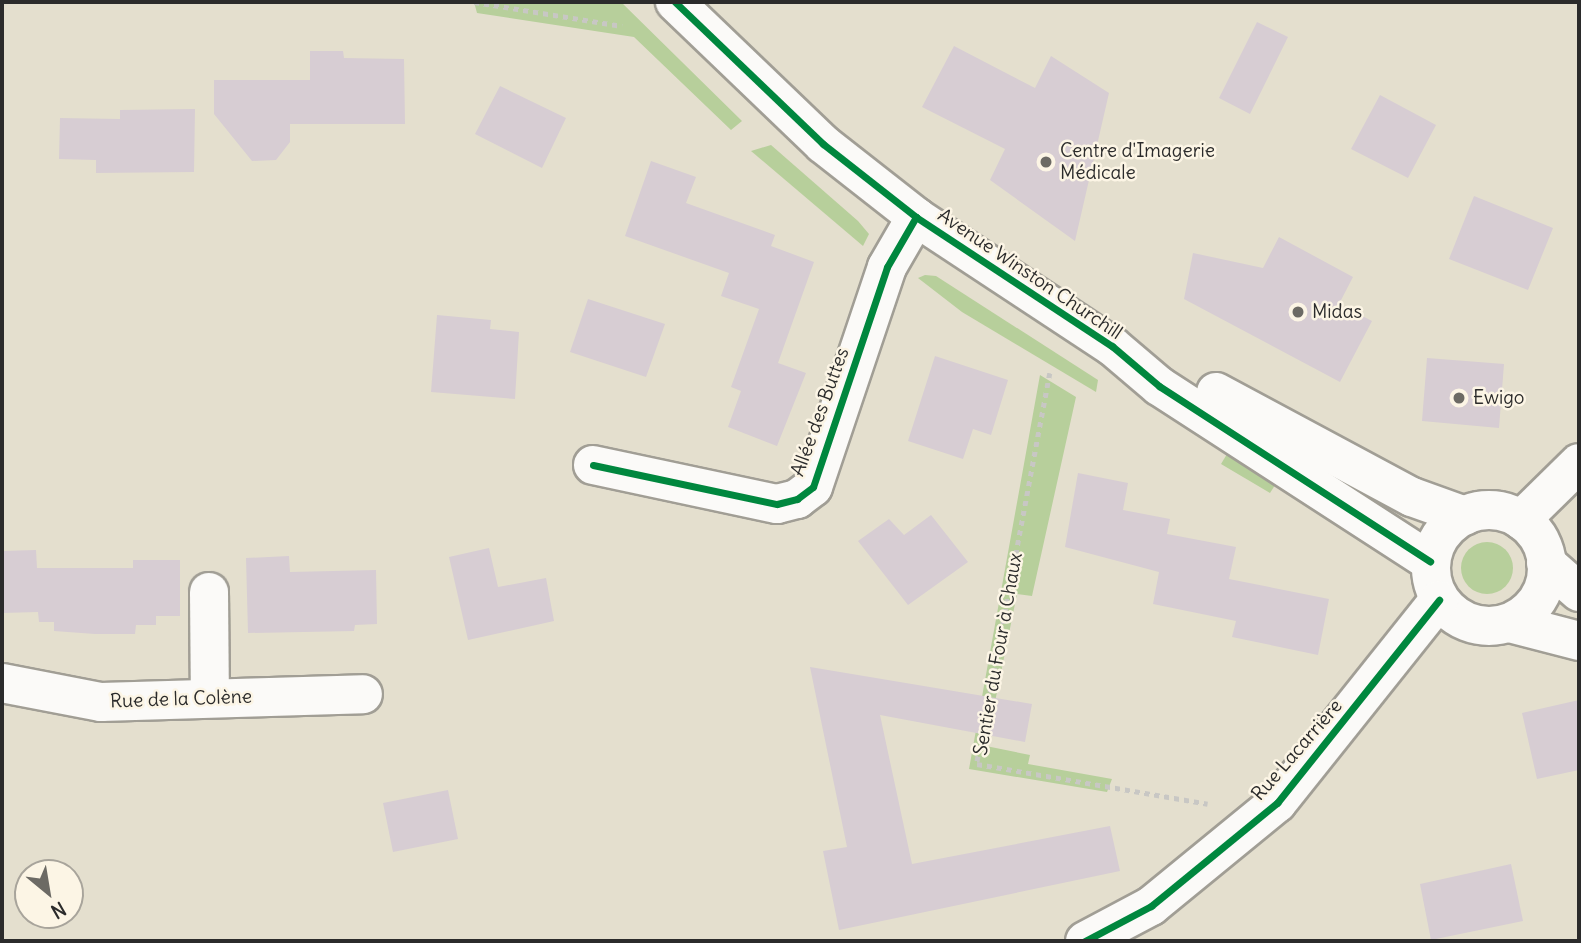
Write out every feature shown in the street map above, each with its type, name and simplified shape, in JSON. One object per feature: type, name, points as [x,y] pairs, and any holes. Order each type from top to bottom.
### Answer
[{"type":"street","name":"Avenue Winston Churchill","points":[[675,2],[823,144],[916,217],[1112,346],[1159,386],[1430,561]]},
{"type":"street","name":"Allée des Buttes","points":[[593,465],[777,504],[797,499],[813,487],[887,267],[916,217]]},
{"type":"street","name":"Avenue Winston Churchill","points":[[1112,346],[1172,368],[1377,480],[1465,516]]},
{"type":"street","points":[[1521,520],[1579,463]]},
{"type":"street","points":[[1510,623],[1540,596],[1546,562],[1542,546],[1521,520],[1483,510],[1465,516],[1436,542],[1430,561],[1439,600],[1470,624],[1510,623],[1579,641]]},
{"type":"street","points":[[1546,562],[1579,593]]},
{"type":"street","points":[[209,592],[209,698]]},
{"type":"street","name":"Rue Lacarrière","points":[[1085,941],[1151,905],[1277,803],[1439,600]]},
{"type":"street","name":"Rue de la Colène","points":[[2,683],[101,702],[363,694]]},
{"type":"path","points":[[474,2],[622,26]]},
{"type":"green space","points":[[474,2],[621,2],[742,121],[731,130],[634,37],[477,13]]},
{"type":"green space","points":[[771,145],[858,221],[869,234],[863,246],[751,151]]},
{"type":"green space","points":[[925,275],[936,276],[1098,380],[1096,392],[962,312],[918,278]]},
{"type":"green space","points":[[1040,375],[1076,397],[1032,596],[1017,594],[986,746],[1030,755],[1028,764],[1112,779],[1107,792],[969,769]]},
{"type":"green space","points":[[1227,454],[1277,482],[1270,493],[1221,464]]},
{"type":"green space","points":[[1487,542],[1497,544],[1505,550],[1511,558],[1511,578],[1505,586],[1497,592],[1487,594],[1477,592],[1469,586],[1463,578],[1461,568],[1463,558],[1469,550],[1477,544]]},
{"type":"building","points":[[1257,22],[1288,37],[1250,114],[1219,98]]},
{"type":"building","name":"Centre d'Imagerie Médicale","points":[[954,46],[1035,88],[1051,56],[1109,93],[1075,241],[990,180],[1005,149],[922,107]]},
{"type":"building","points":[[310,51],[343,51],[344,58],[404,59],[405,124],[290,124],[290,142],[276,160],[252,161],[214,114],[214,80],[310,80]]},
{"type":"building","points":[[500,86],[566,118],[542,168],[475,134]]},
{"type":"building","points":[[1380,95],[1436,125],[1408,178],[1351,149]]},
{"type":"building","points":[[195,109],[194,172],[96,173],[96,160],[59,159],[60,118],[120,119],[120,110]]},
{"type":"building","points":[[651,161],[696,177],[686,203],[775,235],[771,246],[814,262],[778,363],[806,373],[777,446],[728,427],[741,391],[731,387],[759,309],[721,296],[729,273],[625,236]]},
{"type":"building","points":[[1474,196],[1553,228],[1528,290],[1449,259]]},
{"type":"building","name":"Midas","points":[[1279,237],[1353,277],[1339,304],[1372,321],[1340,382],[1184,299],[1193,253],[1263,268]]},
{"type":"building","points":[[588,299],[665,324],[646,377],[570,352]]},
{"type":"building","points":[[437,315],[491,320],[490,329],[519,332],[515,399],[431,392]]},
{"type":"building","points":[[935,356],[1008,380],[991,435],[973,429],[963,459],[908,441]]},
{"type":"building","points":[[1427,358],[1504,364],[1499,428],[1422,421]]},
{"type":"building","points":[[1078,473],[1128,483],[1123,510],[1170,519],[1167,534],[1236,547],[1229,579],[1329,599],[1318,655],[1232,637],[1236,621],[1153,604],[1159,572],[1065,547]]},
{"type":"building","points":[[931,515],[968,562],[908,605],[858,541],[889,519],[904,535]]},
{"type":"building","points":[[489,548],[498,587],[546,578],[554,621],[468,640],[449,557]]},
{"type":"building","points":[[36,550],[37,568],[133,568],[133,560],[180,560],[180,616],[156,616],[156,625],[136,625],[135,634],[95,634],[54,631],[54,622],[39,622],[38,612],[2,613],[2,551]]},
{"type":"building","points":[[289,556],[290,572],[376,570],[377,624],[355,625],[354,631],[248,633],[246,558]]},
{"type":"building","points":[[810,667],[1032,704],[1025,742],[880,715],[912,864],[1110,826],[1120,871],[839,930],[823,851],[847,847]]},
{"type":"building","points":[[1579,700],[1579,770],[1537,779],[1522,713]]},
{"type":"building","points":[[448,790],[458,839],[393,852],[383,803]]},
{"type":"building","points":[[1511,864],[1523,921],[1431,940],[1420,884]]},
{"type":"cycle path","points":[[675,2],[823,144],[916,217],[1112,346],[1159,386],[1430,561]]},
{"type":"cycle path","points":[[593,465],[777,504],[797,499],[813,487],[887,267],[916,217]]},
{"type":"cycle path","points":[[1085,941],[1151,906],[1277,803],[1439,600]]},
{"type":"place","name":"Centre d'Imagerie Médicale","points":[[1046,162]]},
{"type":"place","name":"Midas","points":[[1298,312]]},
{"type":"place","name":"Ewigo","points":[[1459,398]]}]
